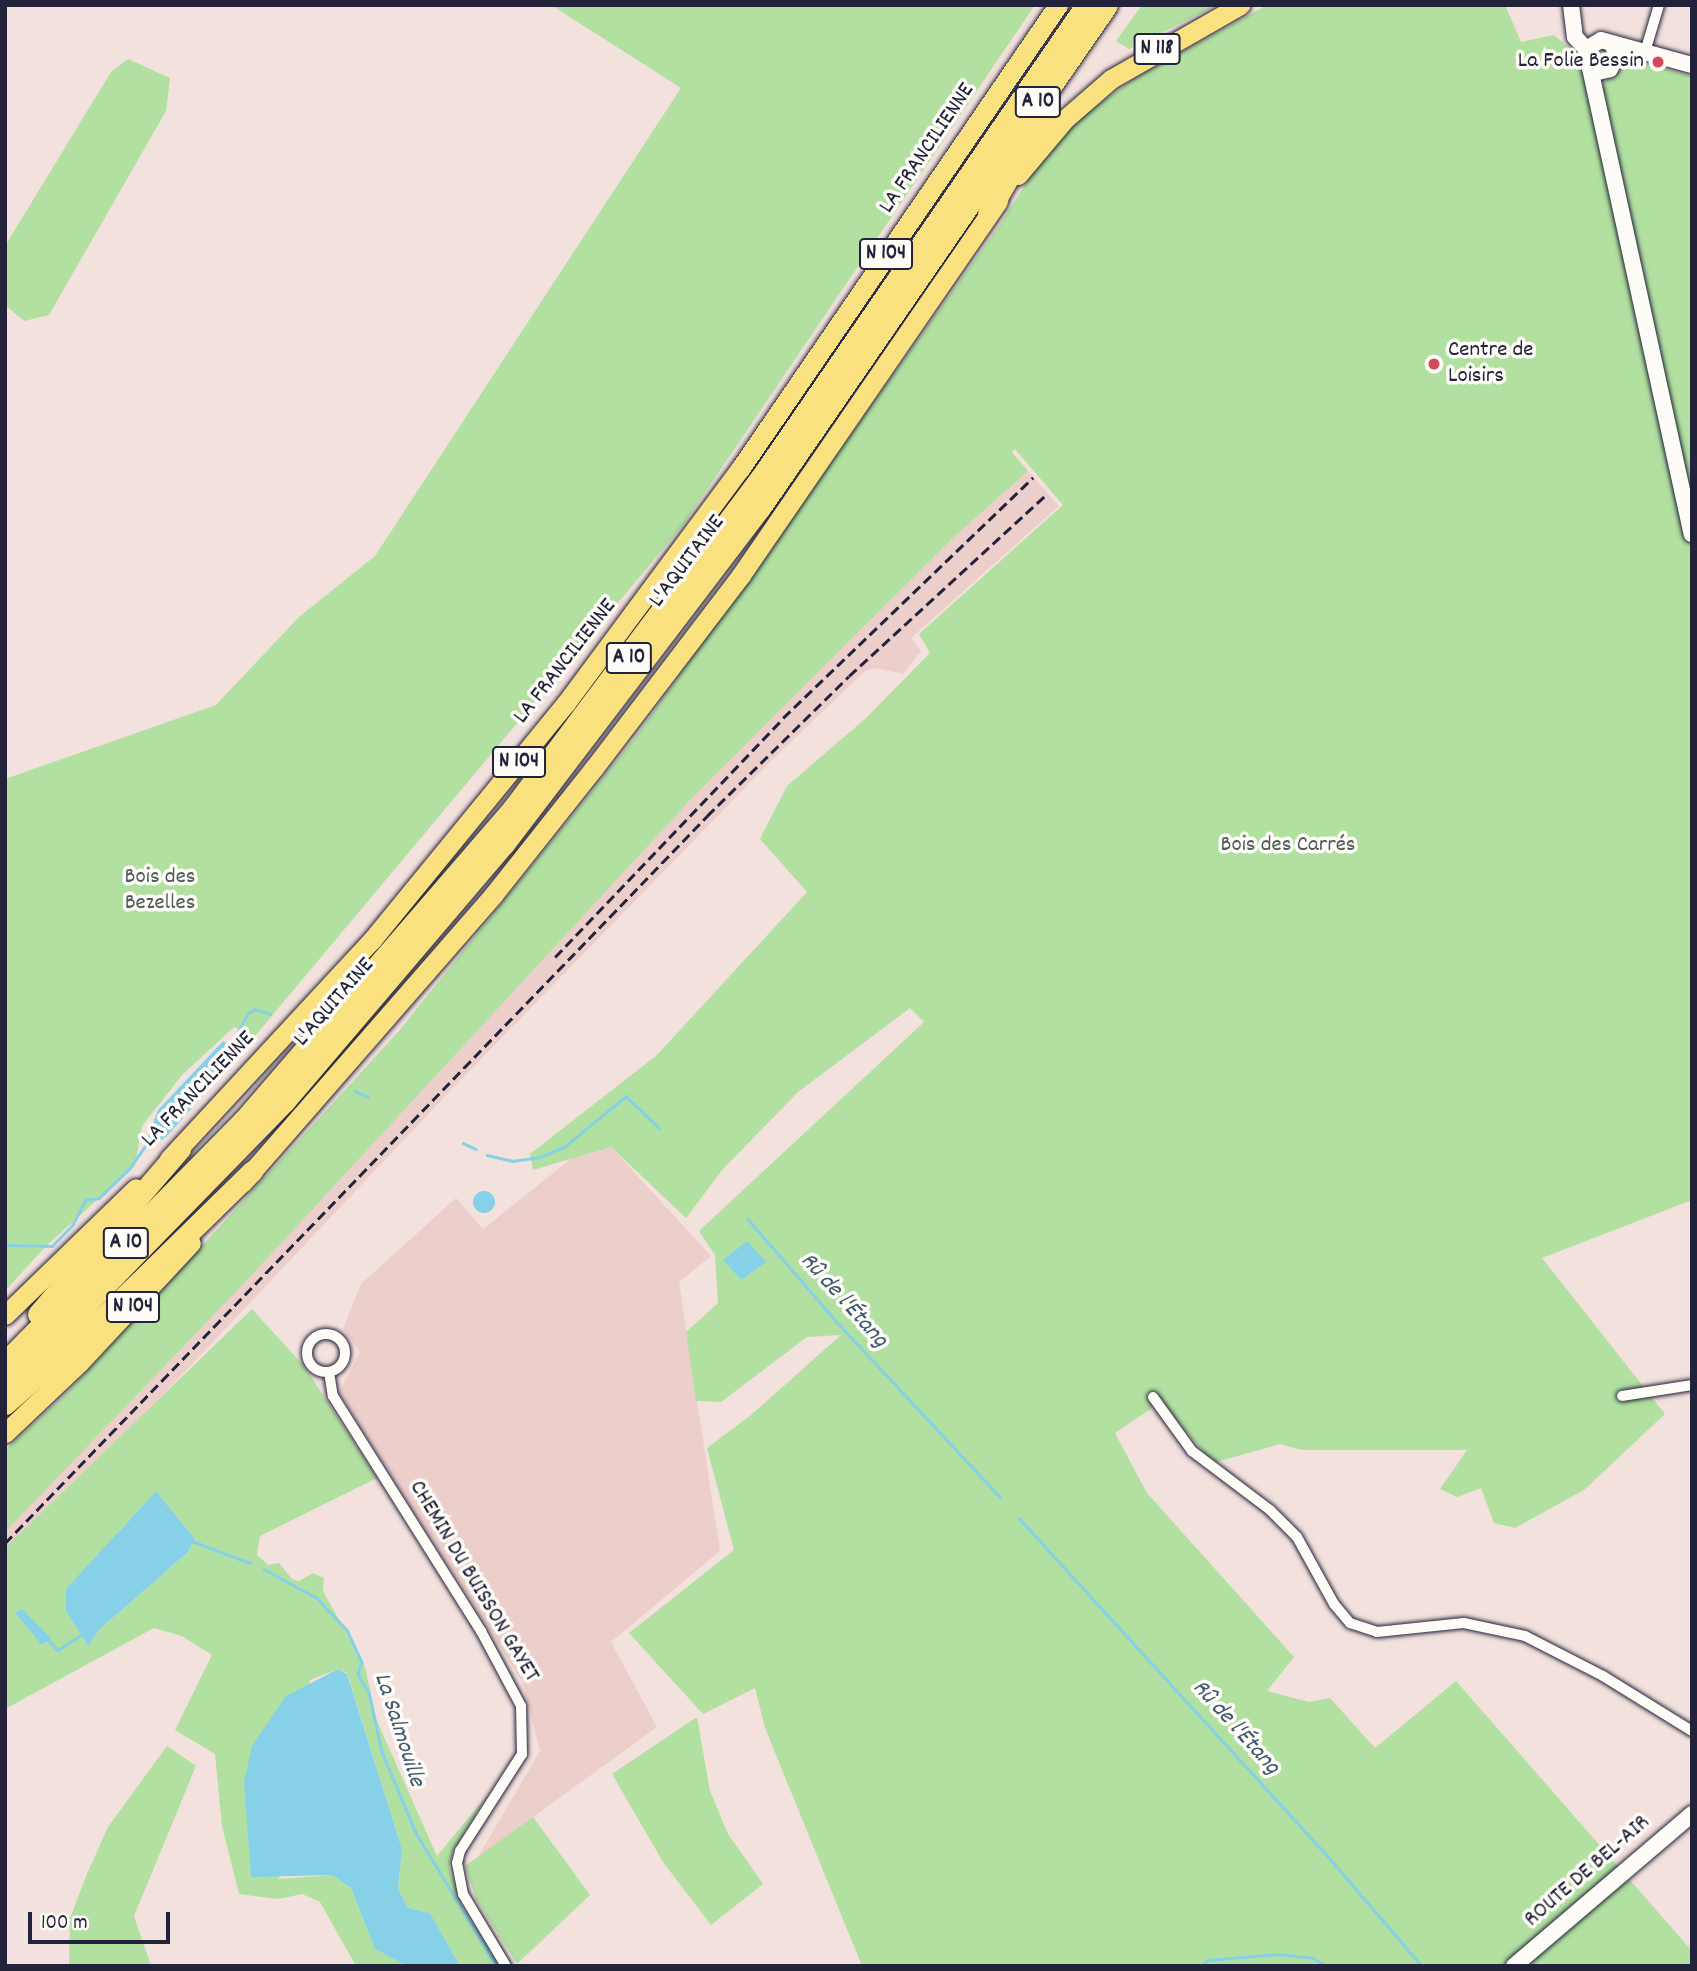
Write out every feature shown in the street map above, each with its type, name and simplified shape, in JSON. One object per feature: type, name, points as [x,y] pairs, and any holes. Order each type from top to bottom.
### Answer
[{"type":"highway","name":"LA FRANCILIENNE","points":[[5,1315],[180,1149],[372,940],[566,703],[747,458],[1058,5]]},
{"type":"highway","name":"L'AQUITAINE","points":[[5,1362],[243,1121],[514,807],[766,470],[1086,5]]},
{"type":"highway","name":"L'AQUITAINE","points":[[5,1388],[285,1101],[504,844],[760,508],[1107,5]]},
{"type":"highway","points":[[988,214],[1032,135],[1115,5]]},
{"type":"highway","name":"N 118","points":[[988,214],[1049,136],[1096,91],[1149,54],[1240,5]]},
{"type":"highway","name":"N 104","points":[[5,1433],[116,1325],[494,894],[594,768],[748,564],[988,214]]},
{"type":"highway","points":[[5,1349],[180,1149]]},
{"type":"highway","points":[[5,1404],[95,1325],[251,1171]]},
{"type":"main road","points":[[1572,12],[1575,37],[1589,45],[1639,51],[1692,65]]},
{"type":"main road","points":[[1589,45],[1594,100],[1692,534]]},
{"type":"main road","points":[[1594,100],[1611,66],[1613,46]]},
{"type":"main road","points":[[1590,68],[1611,66],[1639,51]]},
{"type":"main road","name":"ROUTE DE BEL-AIR","points":[[1514,1966],[1692,1814]]},
{"type":"street","points":[[1639,51],[1659,5]]},
{"type":"street","name":"CHEMIN DU BUISSON GAYET","points":[[330,1372],[333,1396],[474,1620],[518,1699],[524,1722],[522,1754],[460,1851],[457,1863],[463,1894],[506,1966]]},
{"type":"street","points":[[1622,1396],[1692,1385]]},
{"type":"street","points":[[1153,1396],[1192,1451],[1270,1510],[1297,1537],[1334,1604],[1350,1623],[1377,1632],[1464,1623],[1525,1636],[1603,1676],[1692,1731]]},
{"type":"shaded area","points":[[1028,471],[1059,506],[911,638],[921,651],[903,674],[876,668],[865,671],[770,762],[449,1092],[5,1562],[5,1524],[220,1303],[692,798],[954,537]]},
{"type":"shaded area","points":[[611,1147],[711,1256],[679,1282],[720,1551],[611,1642],[657,1727],[478,1857],[540,1751],[523,1683],[339,1393],[360,1352],[343,1329],[361,1284],[456,1198],[483,1229],[576,1155]]},
{"type":"green space","name":"Bois des Bezelles","points":[[551,5],[1035,5],[683,525],[255,1036],[234,1027],[182,1075],[142,1126],[135,1166],[47,1245],[5,1291],[5,779],[216,705],[299,617],[375,556],[681,88]]},
{"type":"green space","points":[[1142,5],[1217,5],[1129,49],[1116,41]]},
{"type":"green space","name":"Bois des Carrés","points":[[1267,5],[1505,5],[1521,42],[1554,35],[1568,47],[1582,70],[1589,100],[1626,59],[1692,76],[1692,1200],[1542,1258],[1665,1414],[1584,1490],[1515,1528],[1494,1523],[1481,1488],[1457,1497],[1440,1489],[1467,1450],[1302,1450],[1280,1444],[1213,1463],[1161,1402],[1115,1433],[1147,1493],[1294,1657],[1267,1691],[1309,1702],[1330,1698],[1375,1748],[1456,1681],[1692,1951],[1692,1966],[862,1966],[765,1728],[755,1688],[703,1714],[629,1633],[734,1550],[707,1448],[751,1415],[841,1335],[807,1337],[721,1402],[696,1401],[686,1332],[718,1303],[715,1255],[699,1231],[924,1022],[910,1008],[798,1092],[723,1169],[686,1218],[611,1147],[533,1170],[530,1154],[657,1055],[807,892],[760,839],[787,786],[866,718],[930,653],[919,634],[1063,505],[1015,449],[1012,452],[1028,471],[954,537],[692,798],[248,1279],[5,1532],[5,1450],[69,1391],[398,1032],[634,739],[1001,223],[1056,136],[1135,78]],"holes":[[[740,1247],[741,1280],[724,1260]]]},
{"type":"green space","points":[[128,59],[170,78],[166,111],[49,315],[24,321],[5,305],[5,246],[111,72]]},
{"type":"green space","points":[[252,1309],[304,1366],[377,1478],[260,1536],[257,1555],[268,1565],[279,1563],[292,1579],[299,1581],[313,1573],[324,1578],[323,1591],[365,1667],[377,1721],[437,1856],[488,1794],[453,1850],[449,1867],[463,1909],[503,1966],[460,1966],[430,1913],[408,1908],[398,1889],[402,1849],[347,1673],[338,1669],[310,1680],[279,1879],[332,1875],[351,1888],[375,1949],[407,1966],[356,1966],[320,1902],[302,1894],[278,1899],[239,1894],[222,1826],[215,1754],[175,1730],[212,1655],[182,1636],[154,1628],[5,1709],[5,1548]],"holes":[[[156,1491],[195,1539],[188,1552],[100,1629],[88,1646],[83,1639],[117,1533]]]},
{"type":"green space","points":[[697,1717],[710,1791],[728,1834],[763,1884],[711,1925],[663,1862],[612,1774]]},
{"type":"green space","points":[[167,1746],[196,1766],[134,1916],[151,1966],[69,1966],[70,1918],[87,1874],[108,1827]]},
{"type":"green space","points":[[533,1817],[590,1895],[517,1964],[476,1899],[465,1866]]},
{"type":"water","points":[[223,1041],[238,1050],[232,1063],[167,1136],[157,1143],[147,1139],[158,1110]]},
{"type":"water","points":[[484,1191],[492,1194],[495,1202],[492,1210],[484,1213],[476,1210],[473,1202],[476,1194]]},
{"type":"water","points":[[747,1241],[766,1262],[741,1280],[723,1260]]},
{"type":"water","points":[[156,1491],[195,1539],[188,1552],[100,1629],[88,1646],[66,1611],[66,1589]]},
{"type":"water","points":[[22,1609],[51,1638],[42,1645],[15,1613]]},
{"type":"water","points":[[338,1669],[347,1674],[402,1849],[398,1889],[408,1908],[430,1913],[460,1966],[407,1966],[375,1949],[351,1888],[332,1875],[251,1877],[244,1782],[252,1746],[286,1696]]},
{"type":"waterway","points":[[232,1044],[248,1013],[255,1009],[270,1014]]},
{"type":"waterway","points":[[355,1091],[368,1097]]},
{"type":"waterway","name":"Rû de l'Étang","points":[[487,1155],[512,1161],[540,1157],[564,1147],[626,1096],[659,1128]]},
{"type":"waterway","points":[[5,1245],[52,1246],[73,1224],[85,1200],[99,1198],[129,1169],[150,1139]]},
{"type":"waterway","name":"Rû de l'Étang","points":[[463,1143],[476,1149]]},
{"type":"waterway","name":"Rû de l'Étang","points":[[748,1219],[836,1321],[1000,1497]]},
{"type":"waterway","name":"Rû de l'Étang","points":[[1019,1518],[1326,1854],[1422,1966]]},
{"type":"waterway","name":"La Salmouille","points":[[192,1541],[250,1563]]},
{"type":"waterway","name":"La Salmouille","points":[[264,1569],[317,1598],[347,1630],[362,1662],[358,1674],[369,1693],[382,1752],[416,1833],[497,1966]]},
{"type":"waterway","name":"La Salmouille","points":[[47,1639],[58,1650],[81,1635]]},
{"type":"waterway","name":"La Salmouille","points":[[1200,1966],[1208,1960],[1277,1954],[1313,1958],[1327,1966]]},
{"type":"railway","points":[[555,957],[783,718],[1033,477]]},
{"type":"railway","points":[[5,1543],[707,816],[849,676],[1048,493]]},
{"type":"place","name":"La Folie Bessin","points":[[1658,62]]},
{"type":"place","name":"Centre de Loisirs","points":[[1434,364]]}]
